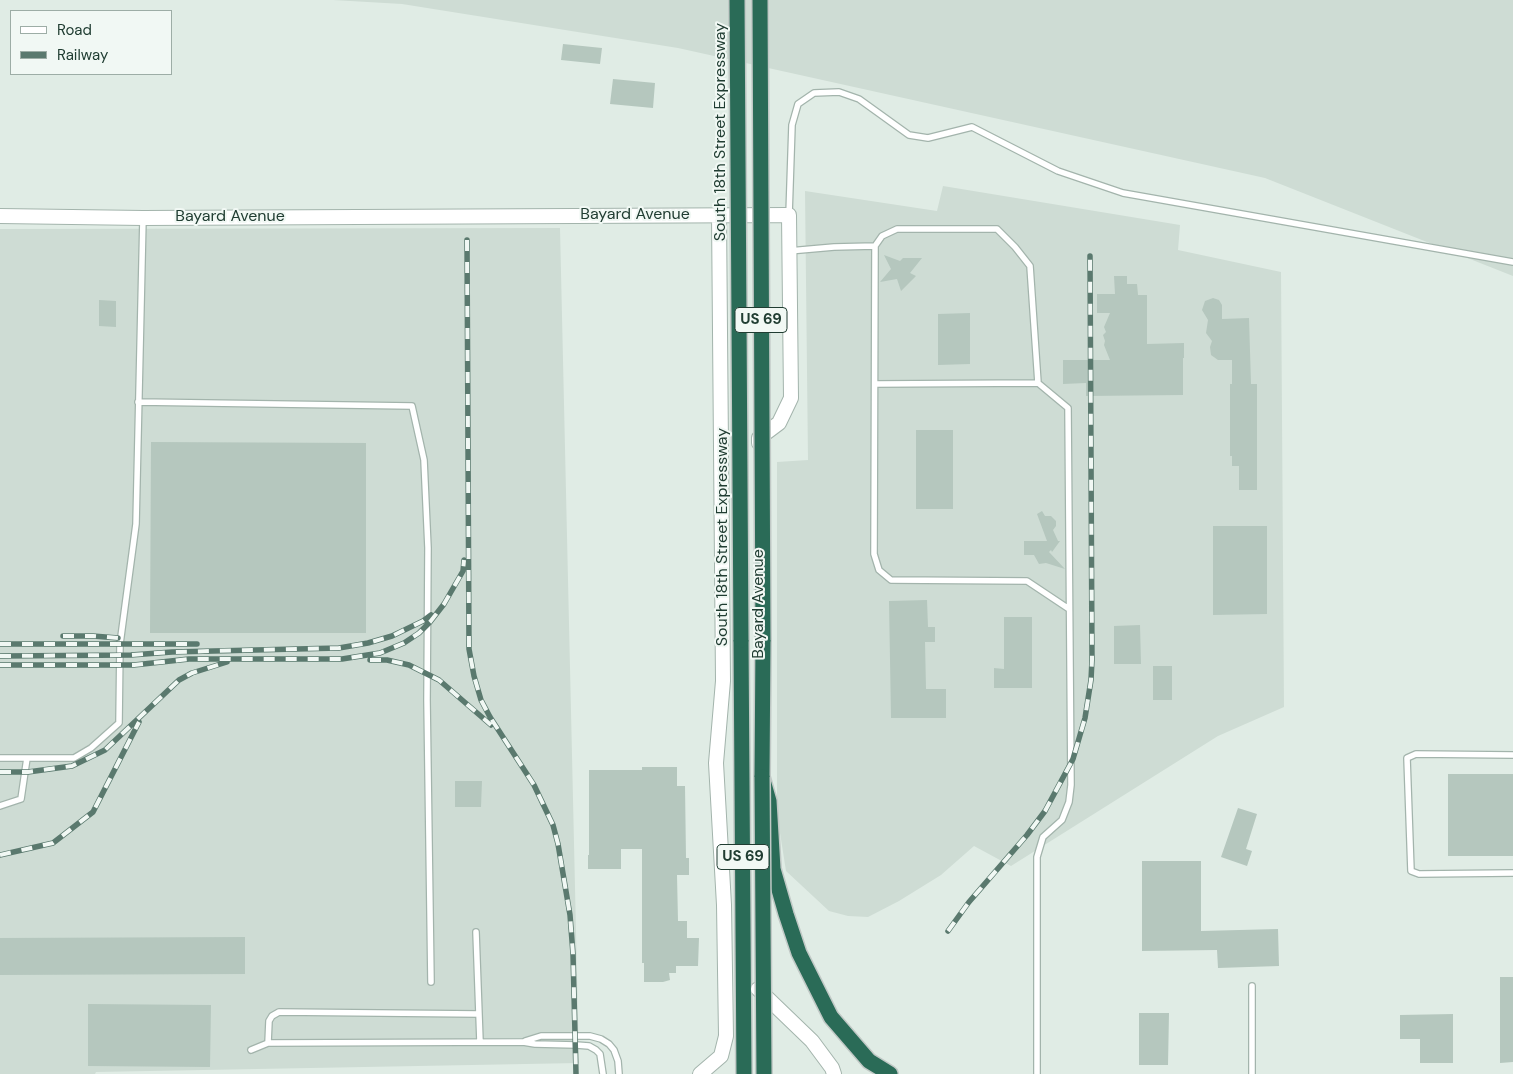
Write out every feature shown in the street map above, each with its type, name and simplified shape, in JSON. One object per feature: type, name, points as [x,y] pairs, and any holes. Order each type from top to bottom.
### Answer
[{"type":"highway","name":"South 18th Street Expressway","points":[[737,0],[744,1074]]},
{"type":"highway","name":"US 69","points":[[760,0],[764,1074]]},
{"type":"highway","points":[[762,777],[769,801],[774,869],[799,953],[831,1017],[869,1061],[890,1074]]},
{"type":"street","points":[[700,1074],[721,1056],[726,1036],[724,905],[716,763],[723,681],[719,215]]},
{"type":"street","name":"Bayard Avenue","points":[[0,216],[143,218],[789,215],[791,398],[779,423],[759,438],[758,990],[812,1041],[832,1068],[834,1074]]},
{"type":"lane","points":[[789,215],[792,125],[798,104],[814,93],[839,92],[859,99],[909,135],[928,138],[972,127],[1058,171],[1123,193],[1513,262]]},
{"type":"lane","points":[[0,758],[74,758],[91,748],[119,723],[120,644],[136,524],[143,218]]},
{"type":"lane","points":[[1038,383],[1030,266],[997,229],[897,229],[882,236],[875,246],[874,554],[879,570],[892,580],[1027,581],[1069,609]]},
{"type":"lane","points":[[789,251],[875,246]]},
{"type":"lane","points":[[875,384],[1038,383],[1068,408],[1071,785],[1069,802],[1062,820],[1043,837],[1037,857],[1038,1074]]},
{"type":"lane","points":[[138,402],[412,406],[424,460],[428,548],[427,700],[432,982]]},
{"type":"lane","points":[[1513,755],[1416,754],[1407,758],[1412,871],[1419,874],[1513,873]]},
{"type":"lane","points":[[0,806],[21,799],[27,758]]},
{"type":"lane","points":[[476,932],[480,1042]]},
{"type":"lane","points":[[1252,986],[1252,1074]]},
{"type":"lane","points":[[268,1043],[269,1021],[272,1016],[279,1012],[479,1014]]},
{"type":"lane","points":[[523,1042],[541,1036],[590,1036],[601,1038],[614,1050],[619,1074]]},
{"type":"lane","points":[[251,1050],[268,1043],[523,1042],[589,1046],[600,1054],[603,1074]]},
{"type":"shaded area","points":[[333,0],[1513,0],[1513,276],[1265,178],[678,48],[402,4]]},
{"type":"shaded area","points":[[943,186],[1180,225],[1178,250],[1281,272],[1284,707],[1218,736],[1011,866],[974,846],[941,875],[899,901],[868,917],[848,916],[829,911],[786,871],[777,814],[777,462],[808,460],[805,191],[937,211]]},
{"type":"shaded area","points":[[560,228],[579,1063],[96,1072],[95,1074],[0,1074],[0,229]]},
{"type":"building","points":[[563,44],[602,48],[600,64],[561,60]]},
{"type":"building","points":[[613,79],[655,83],[653,108],[610,104]]},
{"type":"building","points":[[884,255],[900,261],[903,258],[922,258],[910,273],[916,276],[901,291],[897,279],[880,282],[891,269]]},
{"type":"building","points":[[1114,276],[1127,276],[1127,284],[1137,284],[1138,295],[1147,295],[1147,344],[1184,343],[1183,395],[1086,396],[1086,383],[1063,384],[1063,360],[1110,360],[1104,345],[1103,335],[1106,332],[1104,327],[1110,313],[1097,313],[1097,294],[1115,294]]},
{"type":"building","points":[[1213,298],[1219,300],[1222,305],[1222,319],[1249,318],[1251,384],[1257,384],[1257,490],[1239,490],[1239,466],[1232,466],[1232,456],[1230,456],[1230,384],[1232,384],[1232,360],[1218,360],[1211,355],[1210,347],[1212,341],[1206,333],[1208,320],[1202,310],[1205,301]]},
{"type":"building","points":[[99,300],[116,301],[116,327],[99,326]]},
{"type":"building","points":[[970,313],[970,364],[938,365],[938,314]]},
{"type":"building","points":[[916,430],[953,430],[953,509],[916,509]]},
{"type":"building","points":[[151,442],[366,443],[366,633],[150,633]]},
{"type":"building","points":[[1042,511],[1045,516],[1051,516],[1056,521],[1056,526],[1053,530],[1058,541],[1060,541],[1052,552],[1051,550],[1049,552],[1065,569],[1046,563],[1039,564],[1034,555],[1024,555],[1024,541],[1047,541],[1037,514]]},
{"type":"building","points":[[1213,526],[1267,526],[1267,614],[1213,615]]},
{"type":"building","points":[[927,600],[928,627],[935,627],[935,642],[925,642],[926,689],[946,689],[946,718],[891,718],[889,601]]},
{"type":"building","points":[[1004,617],[1032,617],[1032,688],[994,688],[994,668],[1004,669]]},
{"type":"building","points":[[1140,625],[1141,664],[1114,664],[1114,626]]},
{"type":"building","points":[[1153,666],[1172,666],[1172,700],[1153,700]]},
{"type":"building","points":[[642,767],[677,767],[677,786],[685,786],[686,858],[689,858],[689,875],[677,875],[678,921],[687,921],[687,938],[699,938],[698,966],[676,966],[676,973],[669,973],[670,980],[663,982],[644,982],[644,963],[642,963],[642,849],[621,849],[621,869],[588,869],[589,770],[642,770]]},
{"type":"building","points":[[1448,774],[1513,774],[1513,856],[1448,856]]},
{"type":"building","points":[[455,781],[482,781],[481,807],[455,807]]},
{"type":"building","points":[[1238,808],[1257,814],[1246,849],[1252,851],[1247,866],[1221,857]]},
{"type":"building","points":[[1142,861],[1201,861],[1201,931],[1278,929],[1279,966],[1218,968],[1217,950],[1142,951]]},
{"type":"building","points":[[245,937],[245,974],[0,975],[0,938]]},
{"type":"building","points":[[1500,977],[1513,977],[1513,1062],[1500,1063]]},
{"type":"building","points":[[88,1004],[211,1005],[210,1067],[88,1066]]},
{"type":"building","points":[[1139,1013],[1169,1013],[1168,1065],[1139,1065]]},
{"type":"building","points":[[1453,1014],[1453,1063],[1420,1063],[1420,1039],[1400,1039],[1400,1015]]},
{"type":"railway","points":[[467,240],[469,649],[481,700],[534,785],[553,825],[558,844],[570,915],[573,954],[576,1074]]},
{"type":"railway","points":[[948,931],[969,902],[1027,835],[1045,811],[1073,759],[1085,718],[1092,660],[1090,256]]},
{"type":"railway","points":[[0,665],[134,665],[189,659],[342,659],[380,653],[404,643],[419,633],[430,622],[444,604],[463,571],[464,560]]},
{"type":"railway","points":[[0,656],[131,655],[172,652],[339,648],[368,643],[392,636],[431,615]]},
{"type":"railway","points":[[63,636],[118,638]]},
{"type":"railway","points":[[0,644],[197,644]]},
{"type":"railway","points":[[370,660],[387,660],[409,665],[439,680],[491,725]]},
{"type":"railway","points":[[0,772],[28,772],[72,766],[105,750],[179,680],[192,673],[227,662]]},
{"type":"railway","points":[[0,855],[53,843],[93,812],[139,722]]}]
